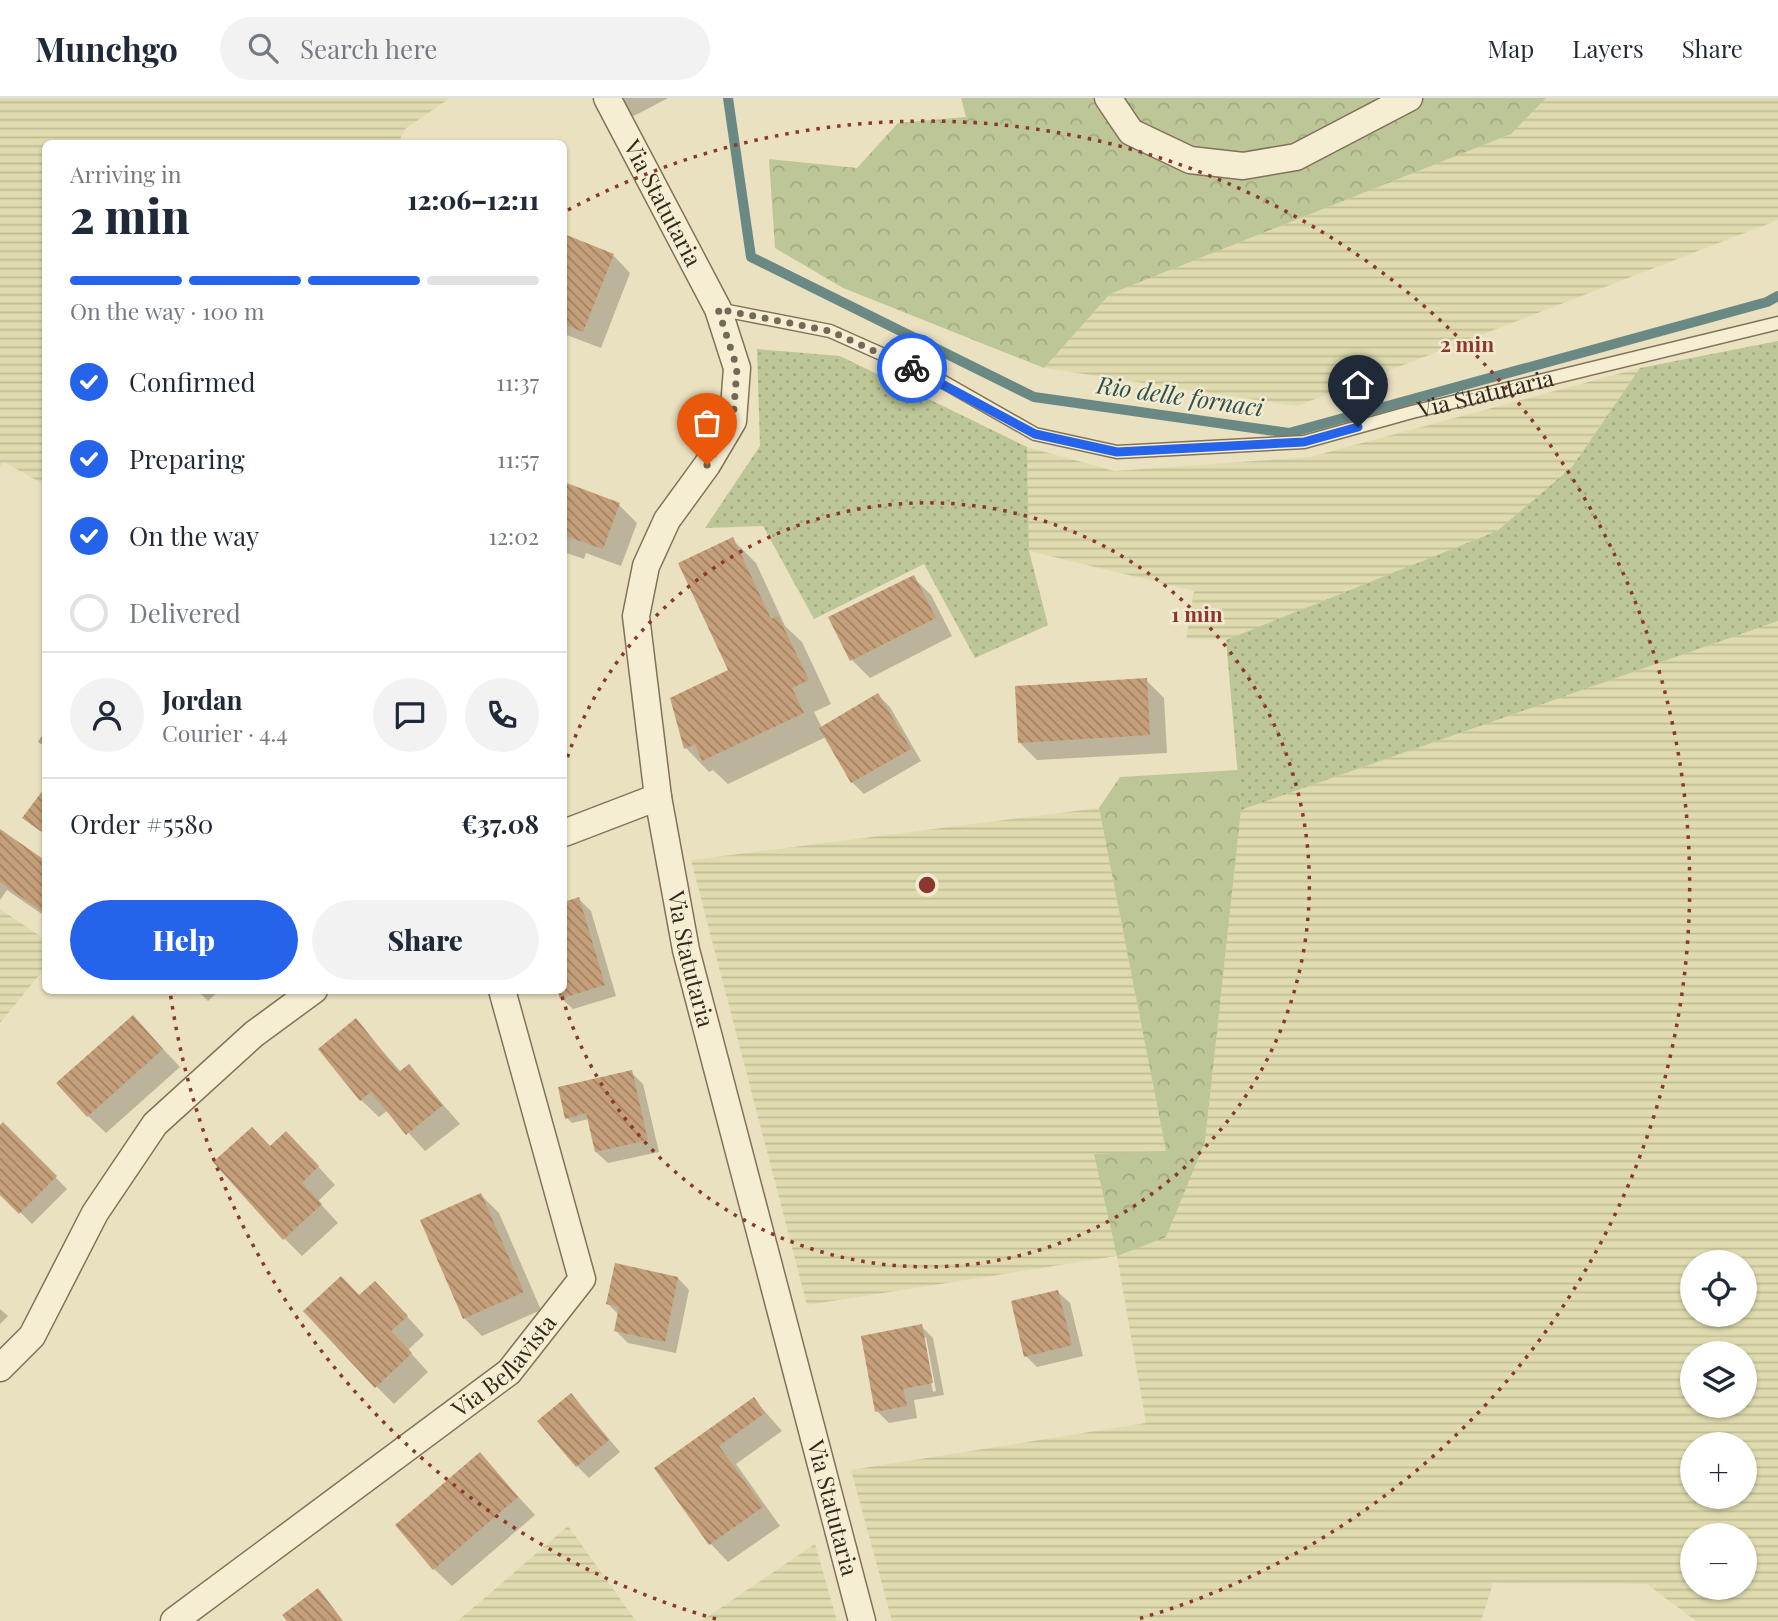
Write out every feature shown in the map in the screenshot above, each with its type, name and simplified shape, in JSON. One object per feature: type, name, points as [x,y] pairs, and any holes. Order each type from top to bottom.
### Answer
[{"type":"street","name":"Via Statutaria","points":[[607,98],[718,309],[737,368],[733,421],[707,465],[667,520],[646,566],[636,616],[658,797],[686,950],[862,1621]]},
{"type":"street","points":[[1108,98],[1131,132],[1190,160],[1243,166],[1296,157],[1409,98]]},
{"type":"street","points":[[567,832],[658,797]]},
{"type":"street","points":[[0,1368],[32,1336],[95,1213],[155,1124],[254,1034],[309,994]]},
{"type":"street","name":"Via Bellavista","points":[[174,1621],[509,1372],[582,1279],[503,994]]},
{"type":"lane","name":"Via Statutaria","points":[[718,309],[830,331],[940,380],[1035,434],[1117,452],[1304,442],[1412,412],[1778,323]]},
{"type":"shaded area","points":[[0,98],[450,98],[405,129],[400,140],[42,140],[42,483],[4,462],[0,468]]},
{"type":"shaded area","points":[[1546,98],[1778,98],[1778,220],[1297,406],[1044,368],[1110,294],[1511,134]]},
{"type":"shaded area","points":[[1640,368],[1572,467],[1497,531],[1226,640],[1186,639],[1194,591],[1029,551],[1027,447],[1115,471],[1310,457]]},
{"type":"shaded area","points":[[1778,621],[1778,1621],[1696,1621],[1647,1584],[1493,1583],[1481,1621],[892,1621],[851,1470],[1146,1423],[1117,1256],[807,1305],[691,860],[1099,808],[1166,1151],[1117,1255],[1205,1142],[1241,810]]},
{"type":"shaded area","points":[[0,909],[42,937],[42,972],[0,1023]]},
{"type":"shaded area","points":[[568,1526],[636,1621],[457,1621],[480,1602]]},
{"type":"shaded area","points":[[815,1544],[837,1621],[701,1621]]},
{"type":"green space","points":[[961,98],[1546,98],[1511,134],[1110,294],[1044,368],[843,288],[775,248],[769,159],[857,168],[898,123],[966,117]]},
{"type":"green space","points":[[1778,341],[1778,621],[1241,810],[1226,640],[1497,531],[1572,467],[1640,368]]},
{"type":"green space","points":[[757,349],[840,356],[1027,447],[1029,551],[1048,625],[975,658],[924,564],[814,619],[763,526],[705,528],[760,446]]},
{"type":"green space","points":[[1238,770],[1241,810],[1205,1142],[1166,1237],[1117,1256],[1094,1154],[1166,1151],[1099,808],[1120,777]]},
{"type":"building","points":[[567,235],[614,254],[583,332],[567,325]]},
{"type":"building","points":[[567,483],[620,503],[603,549],[568,537]]},
{"type":"building","points":[[733,537],[771,619],[778,616],[809,680],[792,688],[804,713],[702,761],[695,744],[684,749],[670,698],[728,670],[678,563]]},
{"type":"building","points":[[914,575],[936,618],[850,661],[828,617]]},
{"type":"building","points":[[1147,678],[1150,735],[1018,743],[1015,686]]},
{"type":"building","points":[[878,693],[911,749],[851,783],[819,728]]},
{"type":"building","points":[[42,791],[42,832],[22,818]]},
{"type":"building","points":[[0,829],[42,858],[42,911],[0,882]]},
{"type":"building","points":[[579,897],[605,985],[560,999],[558,994],[567,994],[567,901]]},
{"type":"building","points":[[133,1015],[163,1049],[87,1117],[56,1083]]},
{"type":"building","points":[[356,1018],[399,1072],[409,1064],[443,1105],[406,1135],[371,1092],[360,1101],[318,1049]]},
{"type":"building","points":[[632,1070],[648,1140],[595,1152],[586,1113],[565,1119],[558,1087]]},
{"type":"building","points":[[3,1122],[57,1176],[19,1214],[0,1195],[0,1125]]},
{"type":"building","points":[[252,1127],[270,1146],[286,1131],[319,1166],[302,1183],[322,1204],[283,1240],[213,1162]]},
{"type":"building","points":[[481,1193],[524,1292],[463,1319],[420,1220]]},
{"type":"building","points":[[615,1263],[678,1277],[665,1342],[614,1331],[619,1307],[606,1304]]},
{"type":"building","points":[[341,1276],[359,1295],[375,1281],[408,1316],[391,1331],[412,1353],[375,1388],[303,1311]]},
{"type":"building","points":[[1058,1290],[1072,1345],[1024,1357],[1011,1301]]},
{"type":"building","points":[[922,1324],[933,1383],[903,1389],[907,1406],[875,1412],[861,1336]]},
{"type":"building","points":[[571,1393],[609,1440],[576,1467],[537,1421]]},
{"type":"building","points":[[754,1397],[765,1413],[719,1446],[763,1507],[709,1545],[654,1468]]},
{"type":"building","points":[[480,1452],[518,1497],[433,1570],[395,1525]]},
{"type":"building","points":[[318,1588],[343,1621],[287,1621],[282,1615]]},
{"type":"waterway","name":"Rio delle fornaci","points":[[728,98],[751,257],[1034,397],[1289,433],[1767,302],[1778,296]]},
{"type":"way so far","points":[[707,465],[733,421],[737,368],[718,309],[830,331],[912,368]]},
{"type":"route","points":[[912,368],[940,380],[1035,434],[1117,452],[1304,442],[1358,427]]}]
